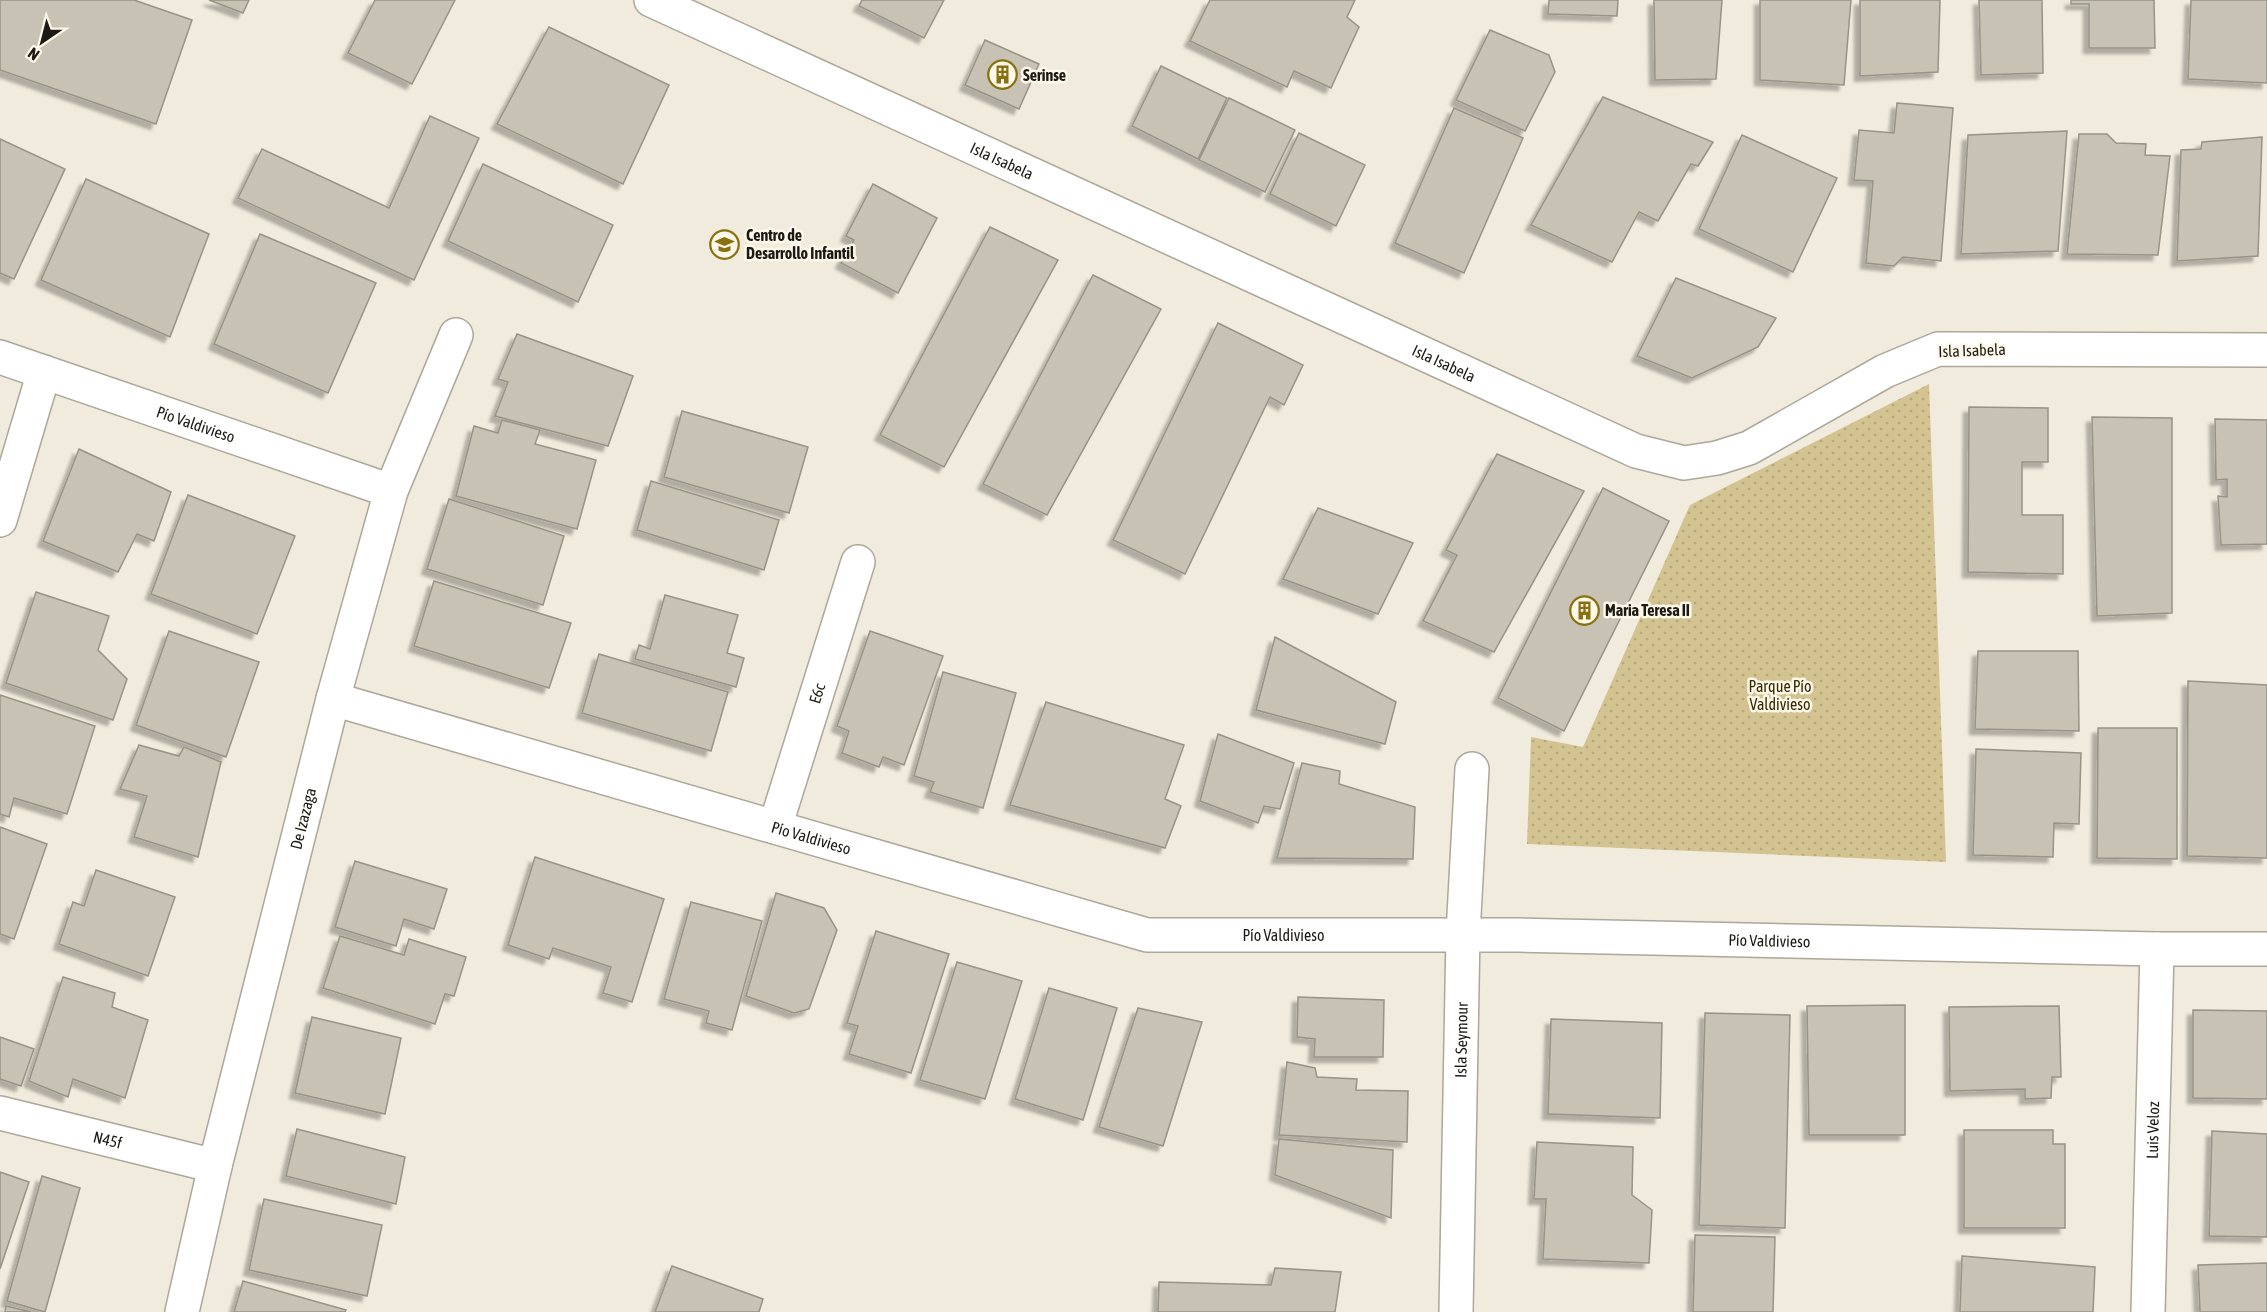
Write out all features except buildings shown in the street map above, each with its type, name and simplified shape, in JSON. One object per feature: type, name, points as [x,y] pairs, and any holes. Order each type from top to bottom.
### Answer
[{"type":"street","name":"Isla Isabela","points":[[651,0],[1636,451],[1684,463],[1717,458],[1749,448],[1885,370],[1938,349],[2267,350]]},
{"type":"street","name":"De Izazaga","points":[[182,1312],[215,1166],[333,699],[391,491],[456,335]]},
{"type":"street","name":"Pío Valdivieso","points":[[0,357],[391,491]]},
{"type":"street","points":[[0,520],[44,372]]},
{"type":"street","name":"E6c","points":[[775,827],[858,562]]},
{"type":"street","name":"Pío Valdivieso","points":[[333,699],[1147,935],[1463,934],[2157,949],[2267,949]]},
{"type":"street","name":"Isla Seymour","points":[[1456,1312],[1463,934],[1472,769]]},
{"type":"street","name":"Luis Veloz","points":[[2148,1312],[2157,949]]},
{"type":"street","name":"N45f","points":[[0,1113],[215,1166]]},
{"type":"green space","name":"Parque Pío Valdivieso","points":[[1929,384],[1946,862],[1527,844],[1531,737],[1583,747],[1690,505]]},
{"type":"place","name":"Serinse","points":[[1002,75]]},
{"type":"place","name":"Centro de Desarrollo Infantil","points":[[725,244]]},
{"type":"place","name":"Maria Teresa II","points":[[1584,610]]}]
